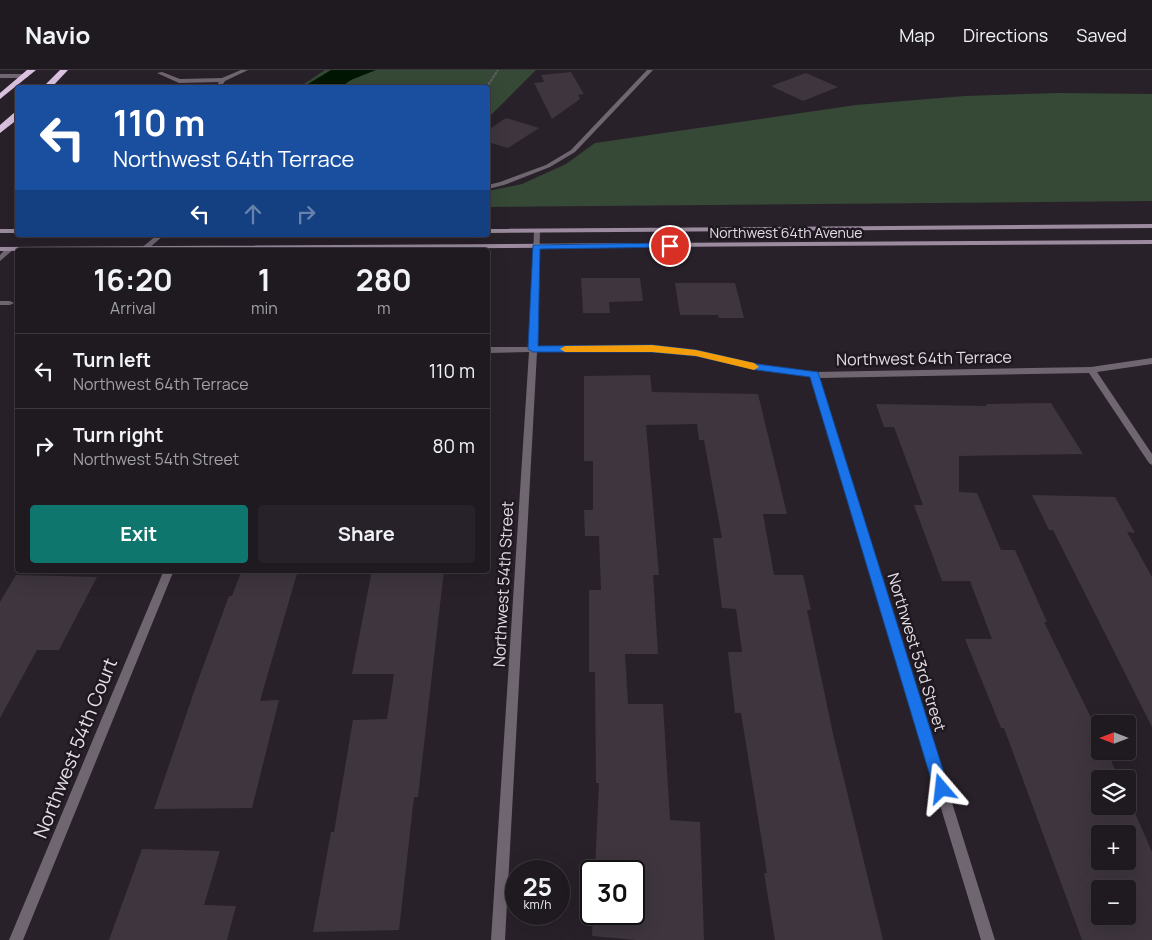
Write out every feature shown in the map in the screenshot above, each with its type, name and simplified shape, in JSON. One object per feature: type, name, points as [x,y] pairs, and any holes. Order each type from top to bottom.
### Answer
[{"type":"highway","points":[[49,85],[64,70]]},
{"type":"highway","points":[[0,97],[29,73]]},
{"type":"highway","points":[[0,130],[15,117]]},
{"type":"street","points":[[160,73],[179,81],[223,80],[245,70]]},
{"type":"street","points":[[490,187],[502,184],[548,166],[573,151],[650,70]]},
{"type":"street","points":[[0,76],[29,73]]},
{"type":"street","points":[[219,85],[223,80]]},
{"type":"street","name":"Northwest 64th Avenue","points":[[490,231],[1152,226]]},
{"type":"street","name":"Northwest 54th Street","points":[[498,940],[533,349],[537,230]]},
{"type":"street","points":[[0,231],[15,231]]},
{"type":"street","points":[[145,248],[159,237]]},
{"type":"street","name":"Northwest 64th Avenue","points":[[275,248],[1152,242]]},
{"type":"street","points":[[0,259],[10,248]]},
{"type":"street","name":"Northwest 64th Avenue","points":[[0,249],[15,248]]},
{"type":"street","points":[[0,303],[10,303]]},
{"type":"street","name":"Northwest 64th Terrace","points":[[490,350],[652,348],[696,353],[757,367],[814,374],[1090,370],[1152,361]]},
{"type":"street","points":[[1090,370],[1152,461]]},
{"type":"street","name":"Northwest 53rd Street","points":[[814,374],[988,940]]},
{"type":"street","name":"Northwest 54th Court","points":[[16,940],[167,573]]},
{"type":"path","points":[[488,85],[498,70]]},
{"type":"shaded area","points":[[325,70],[536,70],[490,116],[490,85],[302,85]]},
{"type":"shaded area","points":[[331,70],[376,70],[351,80],[344,85],[306,85]]},
{"type":"shaded area","points":[[1059,93],[1152,94],[1152,201],[490,207],[490,191],[522,184],[566,164],[595,143],[856,105],[965,96]]},
{"type":"building","points":[[571,72],[584,94],[578,95],[580,99],[552,119],[534,83],[544,82],[541,75]]},
{"type":"building","points":[[806,73],[838,87],[803,101],[771,86]]},
{"type":"building","points":[[506,118],[539,128],[508,148],[490,143],[490,129]]},
{"type":"building","points":[[581,278],[640,278],[643,301],[609,302],[610,313],[583,313]]},
{"type":"building","points":[[675,283],[735,283],[744,318],[719,318],[718,315],[680,315]]},
{"type":"building","points":[[650,375],[652,392],[758,394],[787,514],[763,514],[774,575],[803,575],[811,610],[807,610],[833,734],[883,940],[775,940],[764,873],[767,873],[741,713],[735,713],[728,652],[742,652],[736,609],[722,608],[713,538],[722,538],[704,440],[699,440],[697,424],[646,425],[659,575],[653,575],[658,654],[625,654],[628,704],[663,704],[670,820],[700,822],[704,940],[636,940],[592,936],[592,925],[645,925],[645,860],[596,860],[599,783],[596,783],[595,672],[589,672],[589,590],[601,590],[599,536],[585,536],[584,510],[593,510],[593,461],[584,461],[584,376]]},
{"type":"building","points":[[1051,403],[1083,454],[959,456],[959,492],[977,493],[1001,550],[1015,550],[1047,622],[1044,622],[1091,718],[1091,760],[1111,760],[1115,770],[1091,770],[1091,815],[1136,815],[1152,852],[1152,940],[1082,940],[1004,728],[1001,728],[965,639],[992,639],[970,581],[942,581],[914,505],[923,505],[894,427],[884,427],[876,404],[987,406],[986,404]]},
{"type":"building","points":[[1032,495],[1115,497],[1135,533],[1127,532],[1152,577],[1152,727],[1053,530],[1049,530]]},
{"type":"building","points":[[241,573],[297,573],[260,701],[279,700],[252,808],[154,809],[196,686],[229,596],[232,596]]},
{"type":"building","points":[[371,573],[444,573],[418,797],[414,797],[399,930],[313,932],[331,832],[334,832],[353,720],[387,719],[394,674],[352,674]]},
{"type":"building","points":[[16,575],[97,577],[59,650],[37,650],[0,718],[0,602]]},
{"type":"building","points":[[142,849],[220,851],[204,905],[236,906],[227,940],[109,940]]},
{"type":"slow traffic","points":[[565,349],[652,348],[696,353],[754,367]]},
{"type":"route","points":[[670,246],[536,246],[533,349],[652,348],[696,353],[757,367],[814,374],[942,789]]}]
